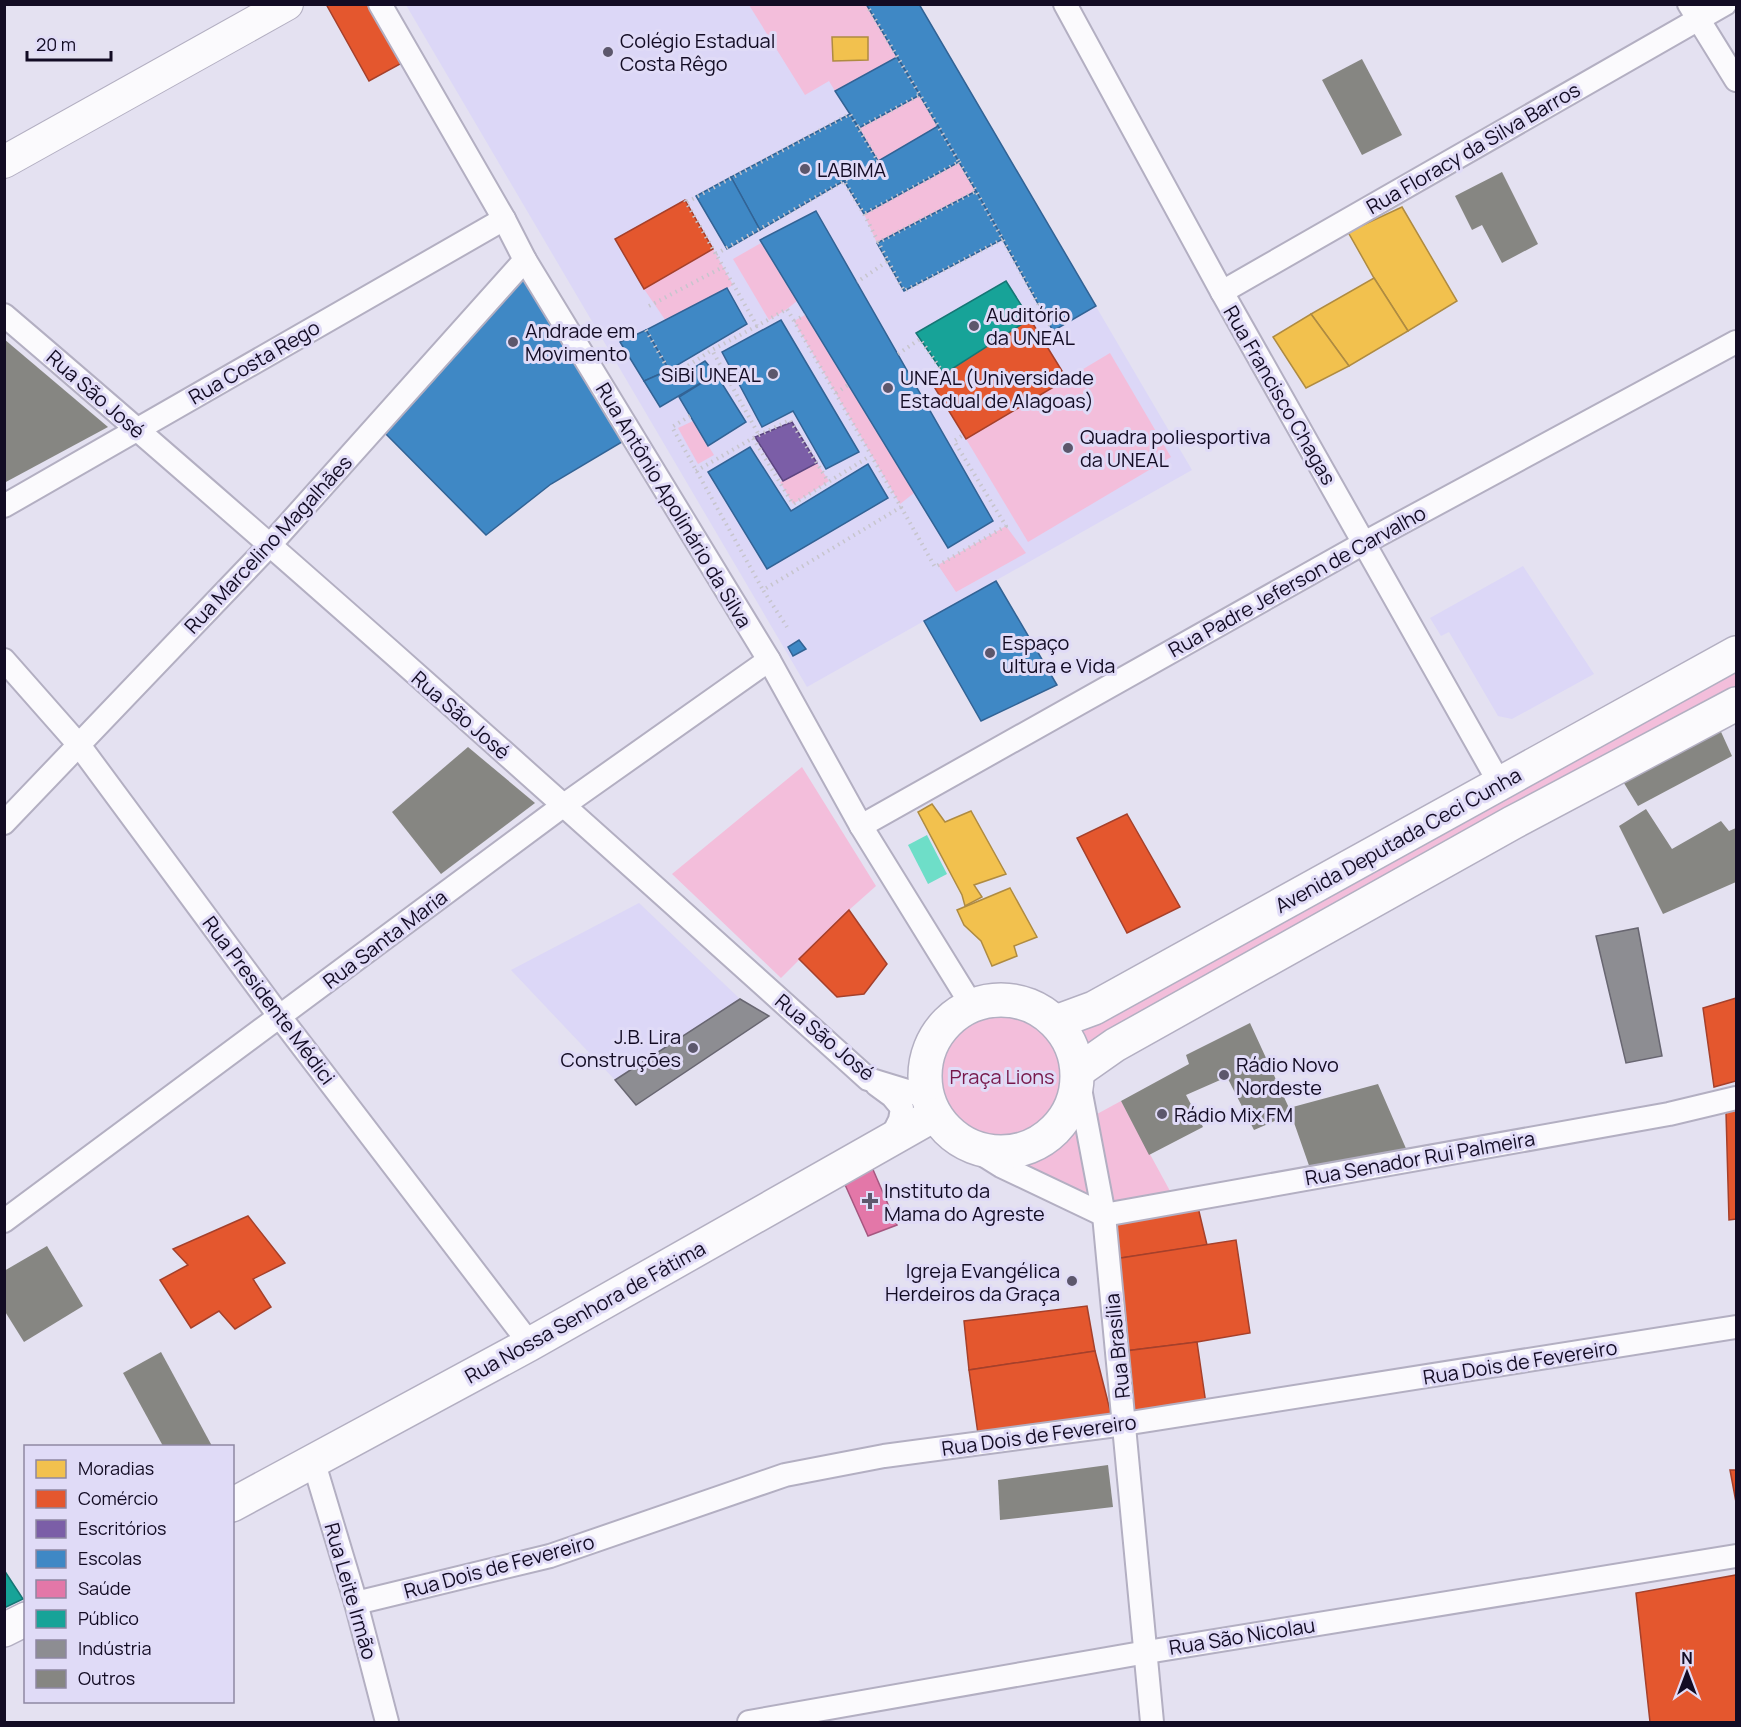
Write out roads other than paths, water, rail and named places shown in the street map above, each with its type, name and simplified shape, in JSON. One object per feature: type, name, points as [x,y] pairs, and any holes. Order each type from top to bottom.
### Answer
[{"type":"main road","name":"Avenida Deputada Ceci Cunha","points":[[1056,1022],[1094,1008],[1500,784],[1734,659]]},
{"type":"main road","name":"Avenida Deputada Ceci Cunha","points":[[1078,1074],[1115,1045],[1512,823],[1737,704]]},
{"type":"main road","points":[[1001,999],[1031,1005],[1056,1022],[1075,1053],[1078,1074],[1071,1108],[1052,1132],[1026,1148],[996,1152],[966,1144],[946,1130],[930,1106],[927,1053],[937,1032],[971,1004],[1001,999]]},
{"type":"main road","name":"Rua Nossa Senhora de Fátima","points":[[234,1504],[530,1344],[890,1142],[930,1106]]},
{"type":"main road","points":[[4,1630],[24,1620]]},
{"type":"street","points":[[4,162],[287,4]]},
{"type":"street","name":"Rua Antônio Apolinário da Silva","points":[[380,4],[504,219],[525,260],[769,660],[861,826],[971,1004]]},
{"type":"street","name":"Rua Francisco Chagas","points":[[1065,4],[1222,292],[1500,784]]},
{"type":"street","name":"Rua Floracy da Silva Barros","points":[[1222,292],[1694,12],[1725,4]]},
{"type":"street","points":[[1694,12],[1737,80]]},
{"type":"street","name":"Rua Costa Rego","points":[[4,506],[504,219]]},
{"type":"street","name":"Rua Marcelino Magalhães","points":[[4,823],[268,546],[525,260]]},
{"type":"street","name":"Rua São José","points":[[4,315],[137,428],[564,805],[868,1079],[930,1106]]},
{"type":"street","name":"Rua Padre Jeferson de Carvalho","points":[[861,826],[1364,543],[1737,342]]},
{"type":"street","name":"Rua Presidente Médici","points":[[4,660],[79,745],[280,1017],[530,1344]]},
{"type":"street","name":"Rua Santa Maria","points":[[4,1221],[564,805],[769,660]]},
{"type":"street","name":"Rua Brasília","points":[[1078,1074],[1104,1215],[1152,1722]]},
{"type":"street","points":[[868,1079],[892,1096],[902,1108],[900,1120],[890,1142]]},
{"type":"street","name":"Rua Senador Rui Palmeira","points":[[1104,1215],[1669,1114],[1737,1098]]},
{"type":"street","points":[[966,1144],[1001,1166],[1104,1215]]},
{"type":"street","name":"Rua Dois de Fevereiro","points":[[356,1603],[550,1556],[785,1475],[884,1456],[1124,1424],[1737,1327]]},
{"type":"street","name":"Rua Leite Irmão","points":[[313,1460],[356,1603],[387,1722]]},
{"type":"street","name":"Rua São Nicolau","points":[[749,1722],[1147,1652],[1737,1556]]},
{"type":"place","name":"Colégio Estadual Costa Rêgo","points":[[608,52]]},
{"type":"place","name":"LABIMA","points":[[805,169]]},
{"type":"place","name":"Auditório da UNEAL","points":[[974,326]]},
{"type":"place","name":"Andrade em Movimento","points":[[513,342]]},
{"type":"place","name":"SiBi UNEAL","points":[[773,374]]},
{"type":"place","name":"UNEAL (Universidade Estadual de Alagoas)","points":[[888,388]]},
{"type":"place","name":"Quadra poliesportiva da UNEAL","points":[[1068,448]]},
{"type":"place","name":"Espaço ultura e Vida","points":[[990,653]]},
{"type":"place","name":"J.B. Lira Construções","points":[[693,1048]]},
{"type":"place","name":"Rádio Novo Nordeste","points":[[1224,1075]]},
{"type":"place","name":"Rádio Mix FM","points":[[1162,1114]]},
{"type":"place","name":"Instituto da Mama do Agreste","points":[[870,1201]]},
{"type":"place","name":"Igreja Evangélica Herdeiros da Graça","points":[[1072,1281]]},
{"type":"park label","name":"Praça Lions","points":[[1002,1076]]}]
